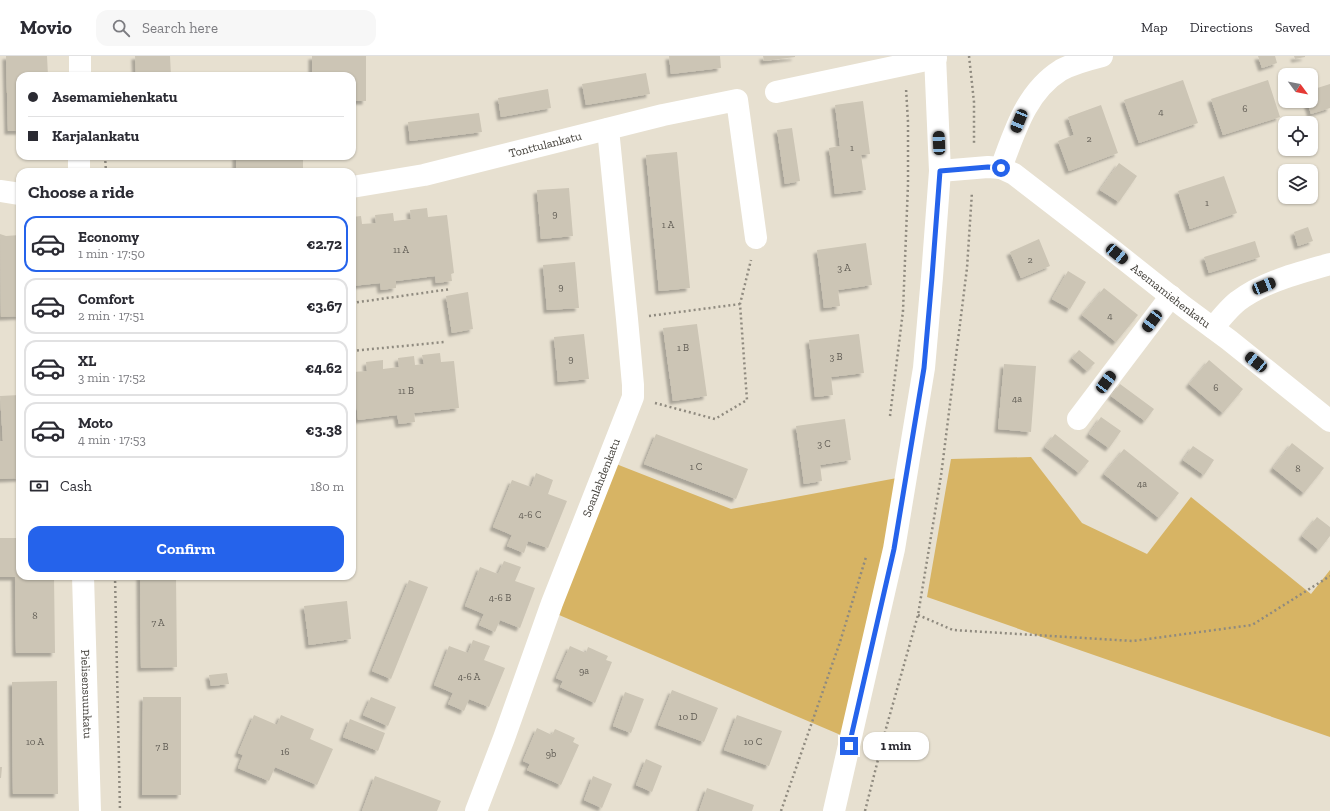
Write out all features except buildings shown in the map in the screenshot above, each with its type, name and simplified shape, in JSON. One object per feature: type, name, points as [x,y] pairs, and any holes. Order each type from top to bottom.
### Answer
[{"type":"street","points":[[80,56],[80,72]]},
{"type":"street","points":[[1001,168],[1022,113],[1031,98],[1044,83],[1062,69],[1102,56]]},
{"type":"street","points":[[776,92],[936,57],[940,171],[924,368],[894,549],[834,811]]},
{"type":"street","name":"Tonttulankatu","points":[[356,186],[424,175],[663,115],[737,100],[756,238]]},
{"type":"street","name":"Soanlahdenkatu","points":[[476,811],[504,738],[552,603],[633,397],[627,319],[608,129]]},
{"type":"street","name":"Asemamiehenkatu","points":[[940,171],[988,167],[1001,168],[1014,174],[1213,328],[1330,421]]},
{"type":"street","points":[[0,192],[16,194]]},
{"type":"street","points":[[1213,328],[1237,302],[1247,295],[1286,277],[1330,264]]},
{"type":"street","points":[[1078,419],[1171,296]]},
{"type":"street","name":"Pielisensuunkatu","points":[[83,580],[90,811]]},
{"type":"street","points":[[827,811],[843,772]]},
{"type":"path","points":[[890,419],[903,311],[907,216],[908,122],[904,64]]},
{"type":"path","points":[[633,397],[716,419],[747,400],[740,304],[756,238]]},
{"type":"path","points":[[356,302],[451,289]]},
{"type":"path","points":[[627,319],[740,304]]},
{"type":"path","points":[[356,351],[444,342]]},
{"type":"path","points":[[782,811],[840,642],[868,550]]},
{"type":"path","points":[[918,615],[953,630],[1133,641],[1252,625],[1330,576]]},
{"type":"path","points":[[115,580],[120,811]]},
{"type":"shaded area","points":[[1031,457],[1082,523],[1147,554],[1191,497],[1311,594],[1330,570],[1330,737],[927,597],[951,459]]},
{"type":"shaded area","points":[[611,462],[731,509],[897,478],[887,540],[843,736],[552,612]]},
{"type":"route","points":[[849,746],[894,549],[924,368],[940,171],[988,167],[1001,168]]}]
